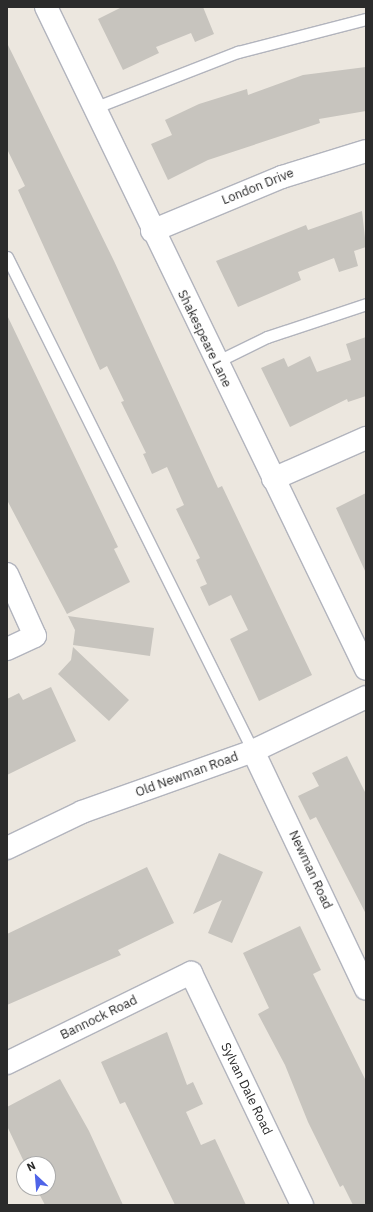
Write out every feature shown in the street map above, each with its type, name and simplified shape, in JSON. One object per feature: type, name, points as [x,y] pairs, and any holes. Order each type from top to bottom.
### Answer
[{"type":"street","name":"Shakespeare Lane","points":[[46,7],[152,231],[366,669]]},
{"type":"street","name":"London Drive","points":[[152,231],[282,177],[366,151]]},
{"type":"street","points":[[273,478],[366,438]]},
{"type":"street","points":[[7,574],[36,636],[7,649]]},
{"type":"street","name":"Old Newman Road","points":[[7,848],[82,812],[253,751],[366,697]]},
{"type":"street","name":"Newman Road","points":[[253,751],[366,989]]},
{"type":"street","name":"Bannock Road","points":[[7,1063],[191,973]]},
{"type":"street","name":"Sylvan Dale Road","points":[[191,973],[302,1205]]},
{"type":"lane","points":[[94,108],[238,52],[366,19]]},
{"type":"lane","points":[[7,257],[253,751]]},
{"type":"lane","points":[[216,362],[267,337],[366,304]]},
{"type":"building","points":[[122,7],[203,7],[214,34],[195,42],[191,33],[156,47],[159,53],[123,70],[98,19]]},
{"type":"building","points":[[7,43],[114,261],[218,488],[222,486],[312,675],[259,701],[230,639],[248,630],[231,595],[209,606],[200,587],[207,584],[196,560],[200,558],[176,509],[184,505],[167,467],[152,474],[143,454],[146,453],[121,402],[124,401],[107,366],[100,370],[18,190],[25,186],[7,149]]},
{"type":"building","points":[[366,67],[366,111],[319,119],[320,123],[208,160],[168,180],[151,144],[172,135],[165,120],[199,104],[247,89],[248,95],[303,75]]},
{"type":"building","points":[[362,211],[366,247],[354,251],[358,266],[339,272],[334,258],[298,272],[301,280],[238,307],[216,261],[306,225],[308,230]]},
{"type":"building","points":[[7,315],[118,547],[114,549],[130,582],[67,614],[7,500]]},
{"type":"building","points":[[366,337],[366,396],[348,402],[347,399],[290,427],[261,368],[284,358],[288,367],[310,356],[317,372],[351,360],[346,344]]},
{"type":"building","points":[[366,493],[366,573],[336,508]]},
{"type":"building","points":[[68,616],[154,628],[150,656],[73,645],[75,630]]},
{"type":"building","points":[[73,647],[129,700],[109,721],[58,674],[71,660]]},
{"type":"building","points":[[51,687],[76,741],[7,775],[7,699],[19,693],[23,700]]},
{"type":"building","points":[[347,756],[366,794],[366,914],[316,817],[310,820],[298,796],[319,786],[312,773]]},
{"type":"building","points":[[219,853],[263,872],[232,943],[208,933],[222,900],[193,914]]},
{"type":"building","points":[[147,867],[174,923],[118,950],[121,955],[7,1005],[7,934]]},
{"type":"building","points":[[300,926],[321,970],[313,974],[366,1081],[366,1205],[353,1205],[343,1185],[340,1187],[308,1122],[285,1065],[258,1014],[269,1008],[243,953]]},
{"type":"building","points":[[167,1032],[187,1085],[193,1082],[203,1104],[186,1112],[201,1145],[215,1139],[246,1205],[175,1205],[125,1102],[120,1104],[101,1062]]},
{"type":"building","points":[[60,1079],[89,1131],[123,1205],[45,1205],[40,1196],[56,1196],[56,1156],[21,1156],[7,1126],[7,1107]]}]
